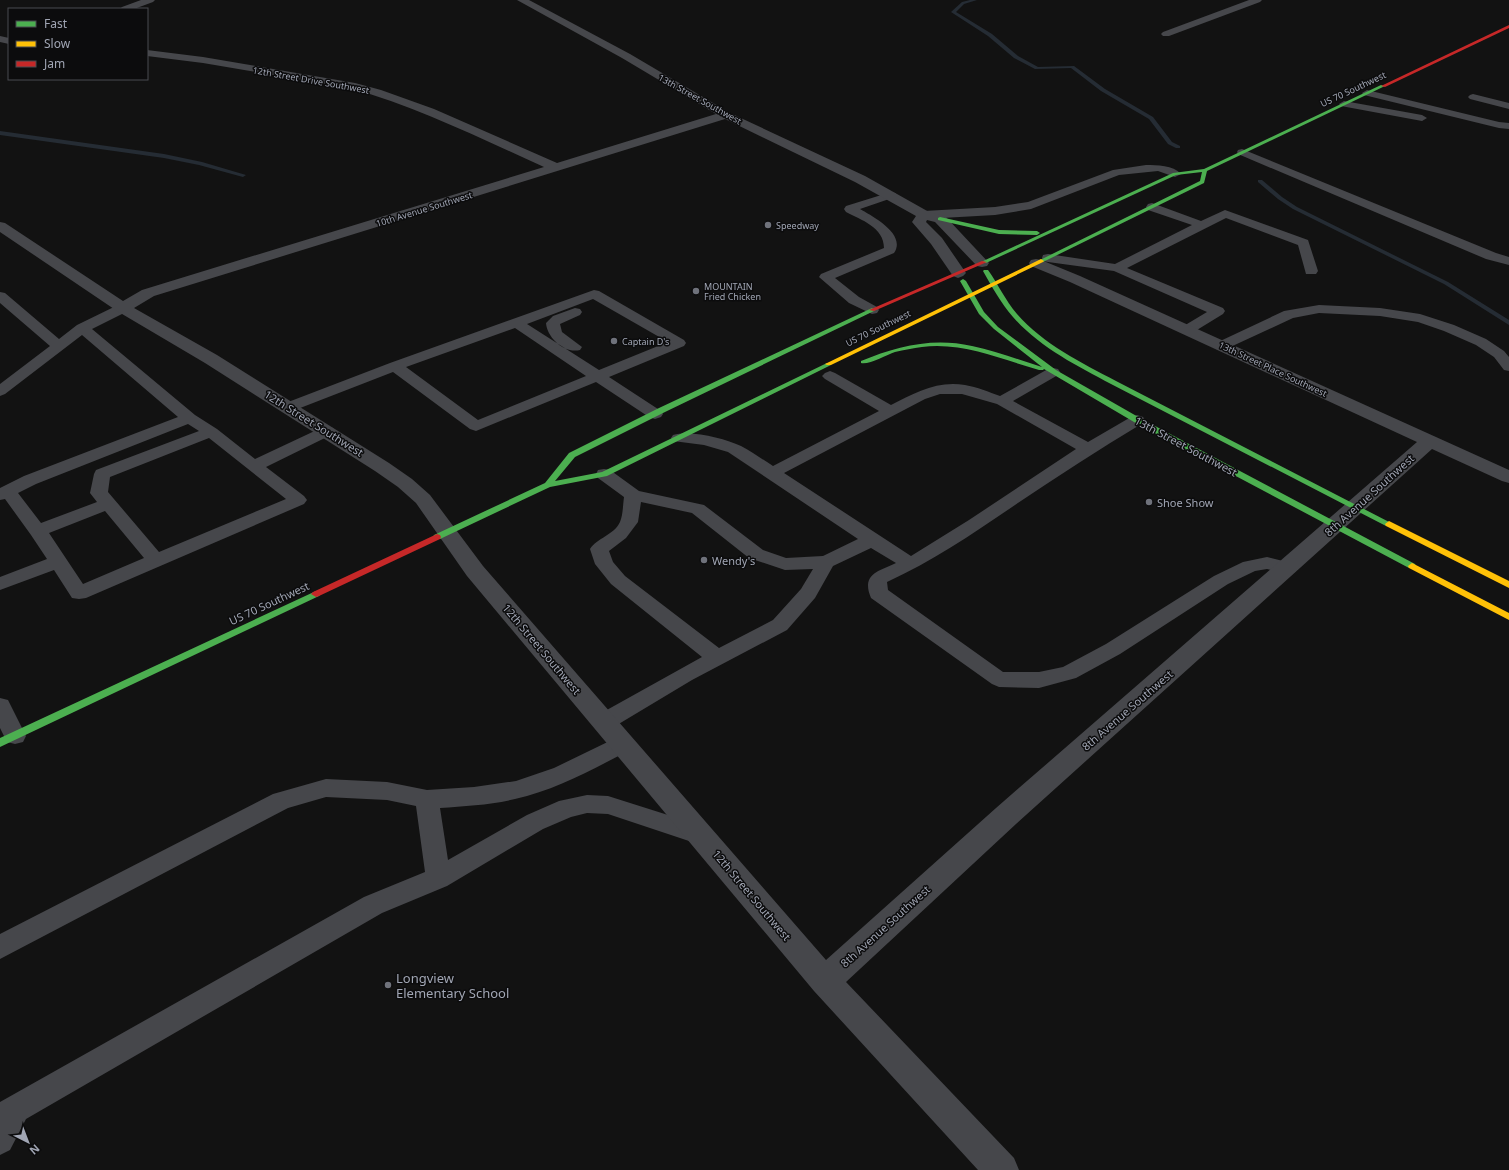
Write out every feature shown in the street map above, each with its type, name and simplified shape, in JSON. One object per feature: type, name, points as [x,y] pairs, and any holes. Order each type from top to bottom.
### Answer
[{"type":"main road","name":"US 70 Southwest","points":[[548,485],[572,455],[872,310],[982,263],[1046,232],[1175,174],[1205,170],[1509,26]]},
{"type":"main road","name":"US 70 Southwest","points":[[8,740],[548,485],[604,474],[1202,182],[1205,170]]},
{"type":"main road","points":[[940,219],[996,232],[1022,234],[1046,232]]},
{"type":"main road","name":"13th Street Southwest","points":[[982,263],[1009,309],[1029,327],[1062,351],[1141,397],[1509,585]]},
{"type":"main road","name":"13th Street Southwest","points":[[958,273],[981,313],[996,328],[1053,372],[1137,420],[1509,617]]},
{"type":"main road","points":[[837,373],[878,354],[905,346],[930,343],[954,344],[980,349],[1019,363],[1053,372]]},
{"type":"main road","points":[[703,426],[740,419]]},
{"type":"street","points":[[128,8],[150,0]]},
{"type":"street","name":"13th Street Southwest","points":[[522,0],[626,56],[726,115],[805,151],[891,195],[924,214],[940,219],[982,263]]},
{"type":"street","points":[[1235,0],[1253,2]]},
{"type":"street","points":[[1166,34],[1253,2]]},
{"type":"street","name":"12th Street Drive Southwest","points":[[148,53],[203,60],[351,85],[372,90],[446,119],[557,168]]},
{"type":"street","name":"10th Avenue Southwest","points":[[123,308],[148,293],[726,115]]},
{"type":"street","name":"13th Street Southwest","points":[[924,214],[919,222],[942,248],[958,273]]},
{"type":"street","name":"12th Street Southwest","points":[[0,226],[123,308],[211,359],[327,431],[405,483],[423,499],[475,571],[825,980],[1002,1170]]},
{"type":"street","name":"13th Street Place Southwest","points":[[1042,260],[1075,279],[1509,478]]},
{"type":"street","name":"8th Avenue Southwest","points":[[825,980],[1006,816],[1430,442]]},
{"type":"lane","points":[[1367,93],[1452,114],[1509,126]]},
{"type":"lane","points":[[1473,97],[1509,106]]},
{"type":"lane","points":[[1344,104],[1430,119],[1441,118],[1452,114]]},
{"type":"lane","points":[[1242,152],[1491,256],[1509,261]]},
{"type":"lane","points":[[924,214],[995,211],[1031,205],[1117,172],[1146,168],[1159,168],[1175,174]]},
{"type":"lane","points":[[872,310],[854,300],[826,277],[890,250],[891,242],[882,227],[850,209],[891,195]]},
{"type":"lane","points":[[1152,207],[1202,225]]},
{"type":"lane","points":[[1117,268],[1224,214],[1304,243],[1311,271]]},
{"type":"lane","points":[[1042,260],[1117,268],[1218,311],[1188,330]]},
{"type":"lane","points":[[289,407],[395,366],[594,294],[678,343],[593,374],[476,426],[395,366]]},
{"type":"lane","points":[[0,296],[58,346]]},
{"type":"lane","points":[[593,374],[592,360],[557,335],[554,331],[553,323],[558,319],[585,308],[594,307],[626,312]]},
{"type":"lane","points":[[1,388],[82,328],[123,308]]},
{"type":"lane","points":[[1221,346],[1289,314],[1319,309],[1380,312],[1420,318],[1449,328],[1481,342],[1499,354],[1509,367]]},
{"type":"lane","points":[[516,323],[655,414]]},
{"type":"lane","points":[[82,328],[189,418],[211,432],[298,500],[80,593],[38,531],[4,493],[30,480],[189,418]]},
{"type":"lane","points":[[1002,401],[1053,372]]},
{"type":"lane","points":[[837,373],[891,411]]},
{"type":"lane","points":[[772,473],[920,396],[938,389],[963,389],[1002,401],[1088,449]]},
{"type":"lane","points":[[1137,420],[1088,449],[975,524],[911,564],[878,579],[878,593],[999,679],[1039,680],[1069,673],[1113,649],[1222,580],[1250,566],[1267,563],[1288,568]]},
{"type":"lane","points":[[254,466],[327,431]]},
{"type":"lane","points":[[156,561],[99,493],[102,474],[211,432]]},
{"type":"lane","points":[[679,438],[706,440],[734,449],[911,564]]},
{"type":"lane","points":[[604,474],[633,496],[698,509],[756,554],[785,564],[826,562],[872,540]]},
{"type":"lane","points":[[633,496],[629,522],[620,534],[599,549],[604,564],[618,580],[717,658]]},
{"type":"lane","points":[[38,531],[108,504]]},
{"type":"lane","points":[[0,584],[58,561]]},
{"type":"lane","points":[[604,722],[685,675],[780,625],[808,593],[826,562]]},
{"type":"lane","points":[[0,706],[8,740]]},
{"type":"lane","points":[[0,947],[281,801],[326,788],[387,791],[427,799],[474,796],[516,790],[562,775],[622,744]]},
{"type":"lane","points":[[427,799],[438,878]]},
{"type":"lane","points":[[0,1140],[5,1111],[373,905],[438,878],[535,822],[568,808],[587,804],[608,805],[701,835]]},
{"type":"waterway","points":[[975,0],[963,3],[953,12],[990,35],[1016,57],[1037,68],[1072,67],[1103,90],[1151,118],[1170,143],[1178,147]]},
{"type":"waterway","points":[[0,133],[164,156],[200,163],[243,175]]},
{"type":"waterway","points":[[1260,181],[1280,198],[1295,208],[1446,283],[1509,323]]},
{"type":"traffic: fast","points":[[984,262],[1175,174],[1205,170],[1383,86]]},
{"type":"traffic: fast","points":[[1041,261],[1202,182],[1205,170]]},
{"type":"traffic: fast","points":[[940,219],[999,232],[1037,233]]},
{"type":"traffic: fast","points":[[986,271],[1006,303],[1020,321],[1036,335],[1073,360],[1114,383],[1389,524]]},
{"type":"traffic: fast","points":[[963,281],[981,313],[996,328],[1053,372],[1137,420],[1412,566]]},
{"type":"traffic: fast","points":[[548,485],[572,455],[662,410],[872,310]]},
{"type":"traffic: fast","points":[[863,362],[894,350],[940,344],[971,348],[1041,369]]},
{"type":"traffic: fast","points":[[437,537],[548,485],[604,474],[829,364]]},
{"type":"traffic: fast","points":[[0,743],[316,594]]},
{"type":"traffic: slow","points":[[829,364],[1041,261]]},
{"type":"traffic: slow","points":[[1389,524],[1509,585]]},
{"type":"traffic: slow","points":[[1412,566],[1509,617]]},
{"type":"traffic: jam","points":[[1383,86],[1509,26]]},
{"type":"traffic: jam","points":[[872,310],[984,262]]},
{"type":"traffic: jam","points":[[316,594],[437,537]]},
{"type":"place","name":"Speedway","points":[[768,225]]},
{"type":"place","name":"MOUNTAIN Fried Chicken","points":[[696,291]]},
{"type":"place","name":"Captain D's","points":[[614,341]]},
{"type":"place","name":"Shoe Show","points":[[1149,502]]},
{"type":"place","name":"Wendy's","points":[[704,560]]},
{"type":"place","name":"Longview Elementary School","points":[[388,985]]}]
